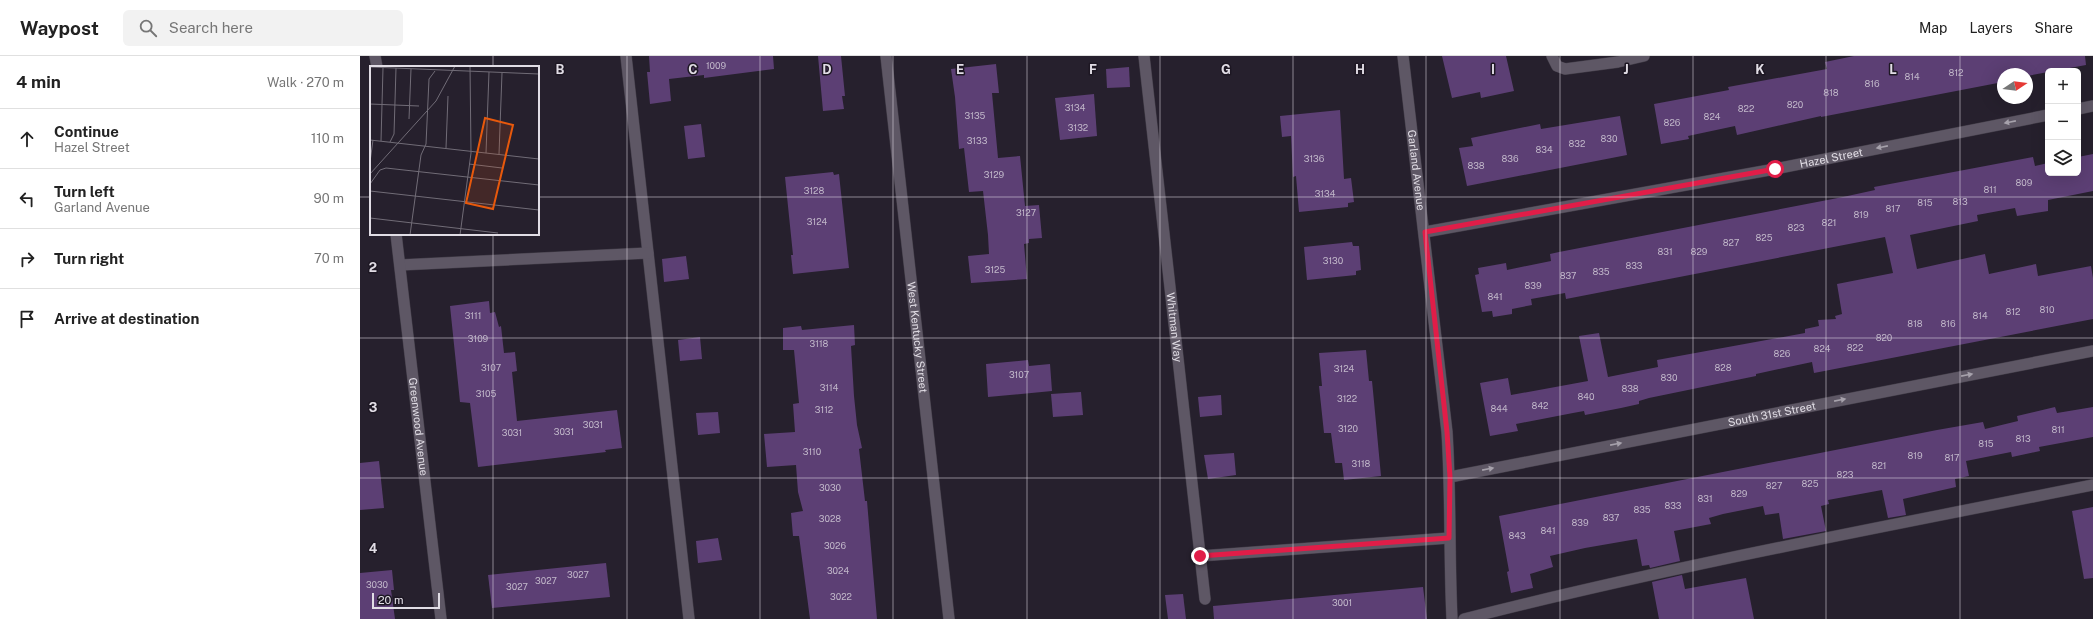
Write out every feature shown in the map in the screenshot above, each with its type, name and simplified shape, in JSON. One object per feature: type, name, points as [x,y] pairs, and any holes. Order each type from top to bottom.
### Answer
[{"type":"street","points":[[375,56],[377,66]]},
{"type":"street","points":[[626,56],[689,619]]},
{"type":"street","name":"West Kentucky Street","points":[[886,56],[949,619]]},
{"type":"street","name":"Whitman Way","points":[[1144,56],[1205,599]]},
{"type":"street","name":"Garland Avenue","points":[[1403,56],[1425,232],[1447,432],[1450,477],[1449,538],[1452,619]]},
{"type":"street","points":[[1552,56],[1557,66],[1565,69],[1618,62],[1644,56]]},
{"type":"street","points":[[2081,108],[2093,106]]},
{"type":"street","name":"Hazel Street","points":[[1425,232],[1775,169],[2045,116]]},
{"type":"street","name":"Greenwood Avenue","points":[[396,235],[441,619]]},
{"type":"street","points":[[400,265],[648,253]]},
{"type":"street","name":"South 31st Street","points":[[1450,477],[2093,351]]},
{"type":"street","points":[[1464,619],[1583,589],[1742,554],[2093,485]]},
{"type":"street","points":[[1200,556],[1449,538]]},
{"type":"building","points":[[649,56],[773,56],[774,69],[704,78],[704,75],[669,79],[671,101],[650,104],[647,72],[650,72]]},
{"type":"building","points":[[818,56],[841,56],[845,96],[842,96],[844,109],[823,111]]},
{"type":"building","points":[[1442,56],[1506,56],[1514,91],[1481,98],[1480,92],[1452,98]]},
{"type":"building","points":[[1854,56],[2085,56],[2086,65],[2070,68],[2045,68],[2045,73],[2033,75],[2033,68],[1997,68],[1997,83],[1821,116],[1737,135],[1735,126],[1688,136],[1689,139],[1661,144],[1654,104],[1729,90],[1728,87],[1827,69],[1825,62]]},
{"type":"building","points":[[996,64],[999,93],[992,93],[998,158],[1020,156],[1025,206],[1039,205],[1042,238],[1029,239],[1029,243],[1024,244],[1027,279],[971,283],[968,256],[989,254],[988,235],[983,191],[969,192],[964,148],[959,149],[951,69]]},
{"type":"building","points":[[1129,67],[1130,87],[1107,88],[1106,69]]},
{"type":"building","points":[[1094,94],[1097,136],[1060,140],[1055,98]]},
{"type":"building","points":[[1340,110],[1344,179],[1351,178],[1354,202],[1348,203],[1348,207],[1299,212],[1296,176],[1293,177],[1291,136],[1282,137],[1280,116]]},
{"type":"building","points":[[1620,116],[1627,155],[1467,186],[1459,148],[1473,146],[1471,138],[1540,124],[1541,129]]},
{"type":"building","points":[[701,124],[705,157],[688,159],[684,126]]},
{"type":"building","points":[[2093,154],[2093,191],[2048,200],[2048,211],[2017,216],[2015,208],[1977,215],[1978,221],[1910,235],[1917,269],[1985,254],[1989,274],[2036,264],[2038,276],[2091,266],[2093,278],[2093,319],[1814,373],[1812,362],[1756,374],[1756,376],[1649,398],[1639,401],[1639,404],[1621,408],[1585,415],[1584,411],[1516,424],[1518,431],[1490,436],[1480,383],[1508,378],[1511,395],[1588,381],[1579,336],[1599,333],[1608,377],[1658,367],[1657,360],[1805,333],[1805,329],[1819,326],[1818,320],[1836,319],[1835,316],[1842,314],[1837,284],[1893,273],[1885,237],[1566,299],[1565,293],[1531,299],[1532,305],[1512,309],[1512,314],[1493,317],[1492,311],[1482,312],[1475,275],[1479,274],[1478,268],[1506,263],[1507,270],[1551,261],[1550,254],[1559,252],[1843,197],[1875,190],[1874,187],[2033,157],[2035,166],[2045,164],[2045,176],[2081,176],[2081,156]]},
{"type":"building","points":[[833,172],[834,175],[839,174],[849,268],[793,274],[791,255],[793,255],[785,177]]},
{"type":"building","points":[[1352,242],[1353,246],[1359,246],[1361,270],[1356,271],[1356,275],[1307,280],[1304,247]]},
{"type":"building","points":[[686,256],[689,279],[664,282],[662,259]]},
{"type":"building","points":[[489,301],[490,313],[495,312],[499,327],[501,326],[504,353],[515,352],[517,371],[512,372],[517,421],[617,410],[622,448],[605,450],[606,452],[478,467],[470,403],[460,402],[450,306]]},
{"type":"building","points":[[854,325],[855,345],[851,346],[854,396],[857,425],[862,448],[859,449],[865,501],[867,501],[877,619],[810,619],[799,536],[793,536],[791,513],[803,511],[798,492],[796,465],[767,467],[764,434],[795,432],[793,404],[799,403],[794,350],[783,350],[783,328],[801,326],[802,330]]},
{"type":"building","points":[[700,337],[702,359],[680,361],[678,340]]},
{"type":"building","points":[[1366,350],[1369,381],[1372,381],[1381,476],[1344,480],[1342,463],[1335,463],[1331,433],[1324,433],[1319,386],[1322,386],[1319,353]]},
{"type":"building","points":[[1028,360],[1029,366],[1050,364],[1052,391],[988,397],[986,364]]},
{"type":"building","points":[[1081,392],[1083,415],[1053,417],[1051,394]]},
{"type":"building","points":[[1221,395],[1222,415],[1200,417],[1198,397]]},
{"type":"building","points":[[2055,407],[2057,413],[2093,407],[2093,437],[2039,447],[2040,451],[2012,457],[2011,452],[1966,461],[1969,476],[1955,479],[1956,487],[1903,499],[1906,515],[1888,518],[1882,490],[1828,500],[1829,504],[1821,506],[1826,531],[1783,539],[1779,513],[1765,515],[1763,506],[1709,518],[1711,524],[1674,531],[1680,561],[1650,568],[1649,565],[1642,566],[1637,539],[1585,548],[1550,556],[1553,567],[1530,574],[1533,588],[1511,593],[1507,572],[1509,571],[1499,516],[1937,430],[1983,422],[1985,429],[2018,421],[2017,416]]},
{"type":"building","points":[[718,412],[720,433],[698,435],[696,413]]},
{"type":"building","points":[[1234,453],[1236,475],[1208,479],[1204,455]]},
{"type":"building","points":[[379,461],[384,508],[360,510],[360,463]]},
{"type":"building","points":[[2093,507],[2093,578],[2084,579],[2072,511]]},
{"type":"building","points":[[718,538],[722,560],[698,563],[696,541]]},
{"type":"building","points":[[606,563],[610,597],[492,608],[488,575]]},
{"type":"building","points":[[392,570],[394,590],[391,590],[395,619],[360,619],[360,573]]},
{"type":"building","points":[[1682,575],[1685,589],[1746,578],[1754,619],[1659,619],[1652,582]]},
{"type":"building","points":[[1423,587],[1427,619],[1214,619],[1213,606]]},
{"type":"building","points":[[1183,594],[1186,619],[1168,619],[1165,595]]},
{"type":"route","points":[[1200,556],[1449,538],[1450,477],[1447,432],[1425,232],[1775,169]]}]
